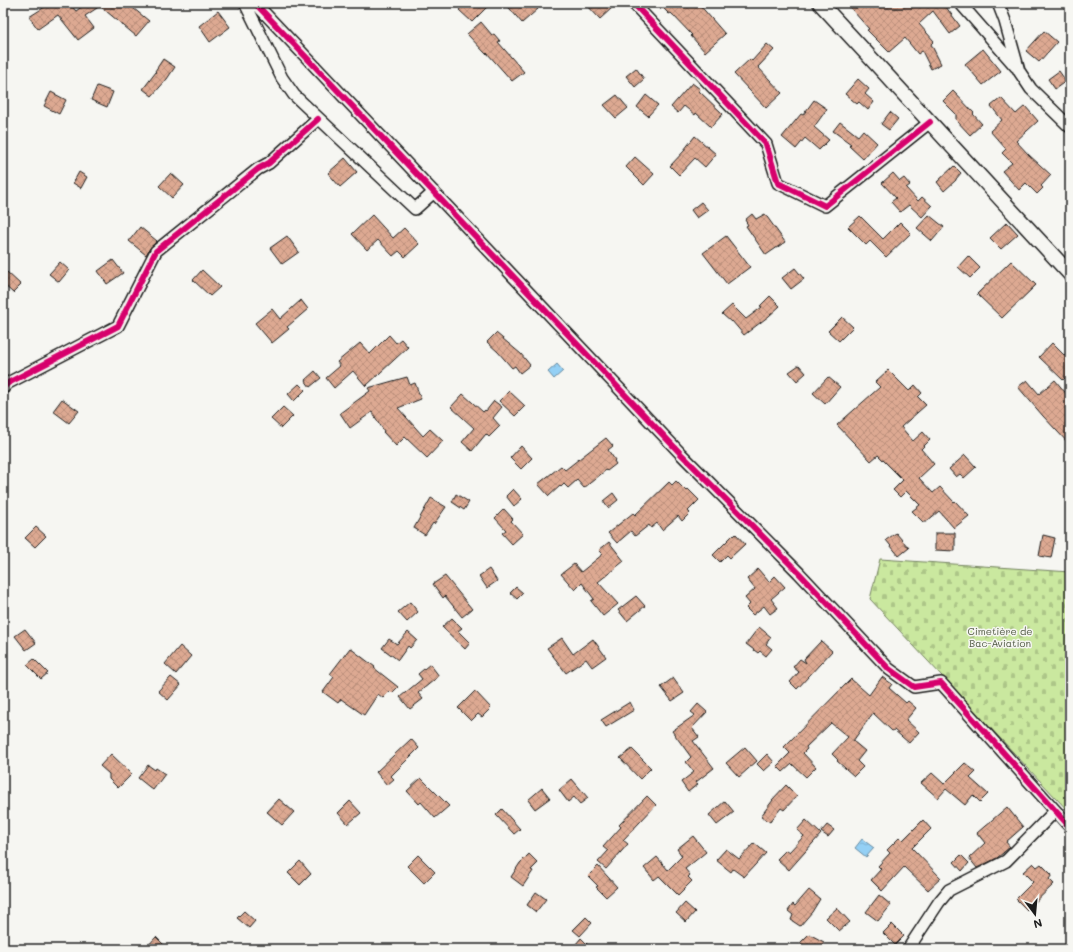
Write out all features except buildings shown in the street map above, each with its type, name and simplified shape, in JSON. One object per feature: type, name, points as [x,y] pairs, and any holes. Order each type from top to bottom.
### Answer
[{"type":"street","points":[[245,3],[282,78],[294,95],[415,209],[434,192]]},
{"type":"street","points":[[255,3],[680,454],[799,573],[889,669],[914,687],[941,683],[1070,827]]},
{"type":"street","points":[[633,3],[766,144],[778,183],[825,206],[930,122]]},
{"type":"street","points":[[820,3],[1070,274]]},
{"type":"street","points":[[960,3],[1019,71],[1031,89],[1070,127]]},
{"type":"street","points":[[998,3],[1005,21],[1019,71]]},
{"type":"street","points":[[3,388],[8,383],[118,326],[156,251],[258,169],[269,163],[318,119]]},
{"type":"street","points":[[908,949],[939,902],[950,890],[1006,861],[1055,811]]},
{"type":"green space","name":"Cimetière de Bac-Aviation","points":[[880,559],[1070,572],[1070,813],[870,599]]},
{"type":"water","points":[[557,364],[563,371],[554,379],[548,372]]},
{"type":"water","points":[[862,839],[874,848],[866,857],[855,848]]},
{"type":"cycle path","points":[[255,3],[681,454],[799,573],[889,669],[914,687],[941,683],[1070,827]]},
{"type":"cycle path","points":[[633,3],[766,144],[778,183],[825,206],[930,122]]},
{"type":"cycle path","points":[[3,388],[8,383],[118,326],[156,251],[258,169],[269,163],[318,119]]}]
